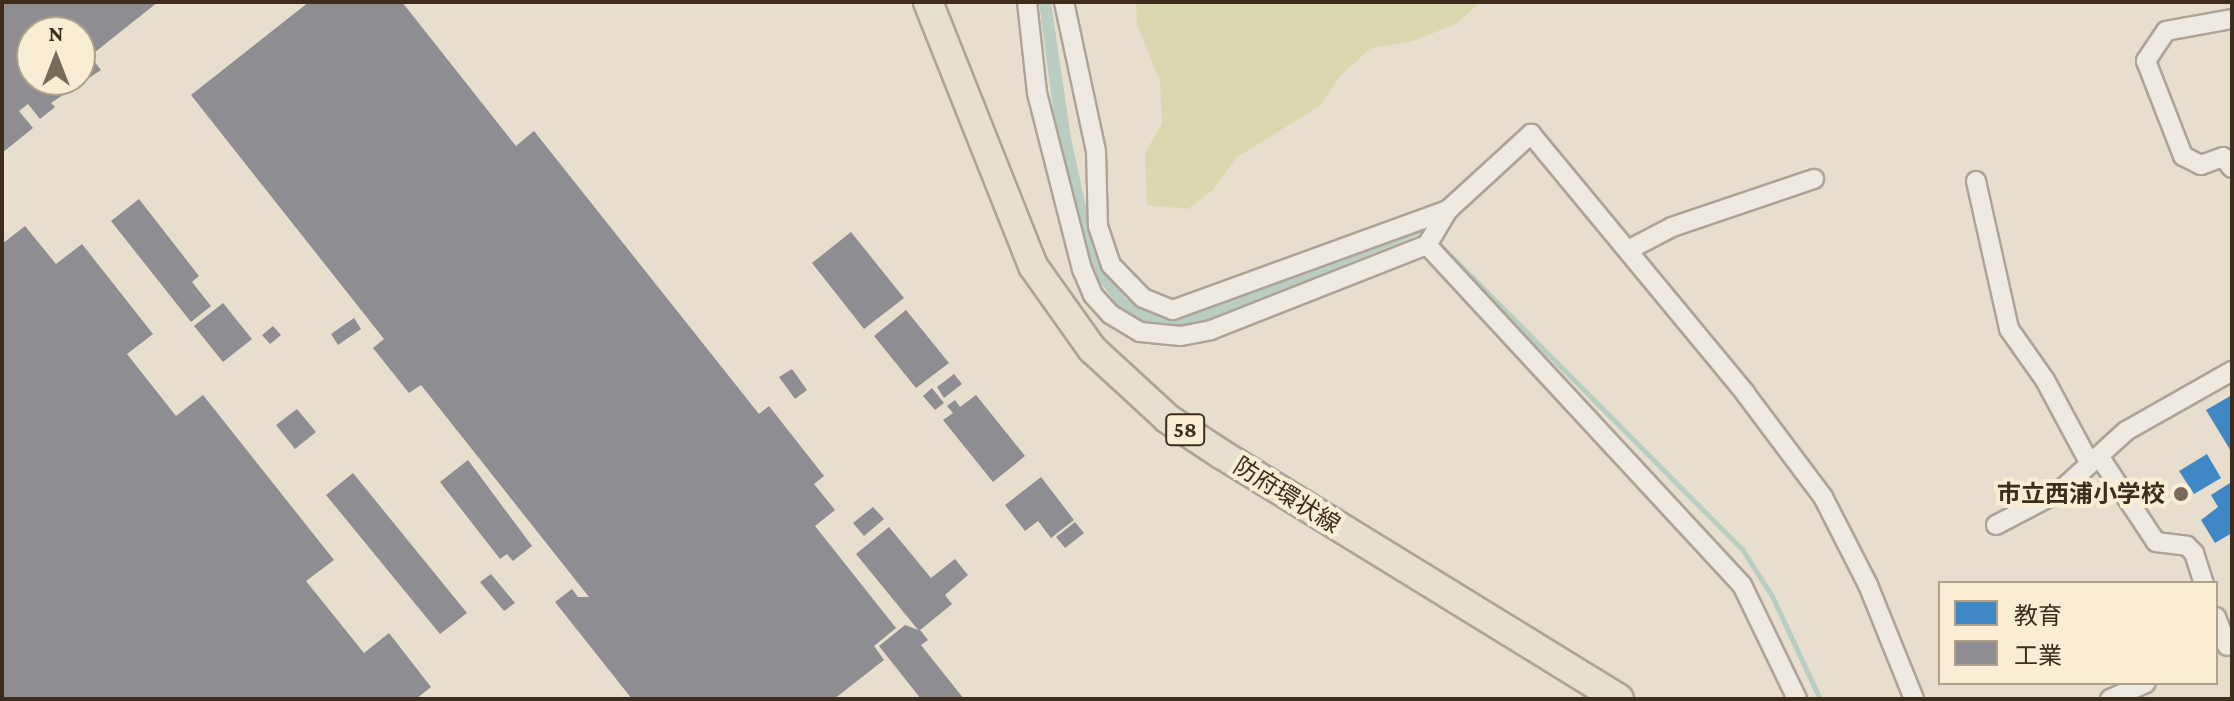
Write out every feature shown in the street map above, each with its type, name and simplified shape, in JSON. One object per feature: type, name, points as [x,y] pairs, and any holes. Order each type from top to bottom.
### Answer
[{"type":"main road","name":"防府環状線","points":[[929,2],[1033,266],[1092,349],[1181,427],[1619,699]]},
{"type":"street","points":[[1027,2],[1037,93],[1082,269],[1093,295],[1110,314],[1140,332],[1160,336],[1211,330],[1427,245],[1448,210],[1531,134],[1630,249],[1823,497],[1868,585],[1914,699]]},
{"type":"street","points":[[1064,2],[1096,151],[1098,226],[1111,265],[1143,298],[1173,310],[1448,210]]},
{"type":"street","points":[[2232,19],[2166,31],[2146,61],[2183,156],[2201,165],[2223,157],[2232,168]]},
{"type":"street","points":[[1630,249],[1672,227],[1814,179]]},
{"type":"street","points":[[1976,181],[2009,329],[2045,380],[2094,460],[2156,542],[2187,546],[2194,553],[2203,581]]},
{"type":"street","points":[[1427,245],[1742,585],[1797,699]]},
{"type":"street","points":[[1996,525],[2059,492],[2126,431],[2232,371]]},
{"type":"street","points":[[2218,623],[2225,646]]},
{"type":"street","points":[[2110,699],[2142,685]]},
{"type":"shaded area","points":[[1039,2],[1051,2],[1071,138],[1098,262],[1126,299],[1167,315],[1422,225],[1425,232],[1209,320],[1180,327],[1147,324],[1122,311],[1093,273],[1076,210],[1053,110]]},
{"type":"shaded area","points":[[1136,2],[1480,2],[1456,24],[1413,41],[1371,48],[1341,75],[1320,106],[1237,157],[1213,190],[1188,209],[1147,205],[1145,153],[1162,124],[1160,81],[1137,24]]},
{"type":"building: 教育","points":[[2232,395],[2232,453],[2206,410]]},
{"type":"building: 教育","points":[[2207,454],[2221,478],[2194,494],[2179,471]]},
{"type":"building: 教育","points":[[2230,483],[2232,533],[2215,543],[2201,520],[2218,507],[2211,495]]},
{"type":"building: 工業","points":[[2,2],[158,2],[96,51],[96,16],[16,16],[16,96],[62,96],[51,103],[55,107],[40,119],[28,104],[19,111],[33,128],[2,153]]},
{"type":"building: 工業","points":[[309,2],[402,2],[516,146],[534,131],[759,414],[769,406],[824,476],[814,484],[835,510],[815,526],[896,628],[874,646],[884,660],[834,699],[632,699],[555,602],[572,589],[578,597],[589,597],[421,385],[409,393],[373,348],[384,339],[191,95]]},
{"type":"building: 工業","points":[[139,199],[199,276],[192,282],[211,306],[191,322],[111,221]]},
{"type":"building: 工業","points":[[25,226],[56,264],[82,244],[153,334],[127,354],[176,416],[203,395],[334,560],[306,581],[364,653],[389,633],[431,687],[416,699],[2,699],[2,244]]},
{"type":"building: 工業","points":[[851,232],[904,298],[864,329],[812,263]]},
{"type":"building: 工業","points":[[223,303],[252,339],[223,362],[194,326]]},
{"type":"building: 工業","points":[[906,310],[949,363],[916,388],[874,336]]},
{"type":"building: 工業","points":[[354,318],[361,329],[338,345],[331,334]]},
{"type":"building: 工業","points":[[273,326],[281,335],[270,344],[262,335]]},
{"type":"building: 工業","points":[[792,369],[807,390],[795,399],[779,377]]},
{"type":"building: 工業","points":[[954,374],[962,384],[944,398],[937,387]]},
{"type":"building: 工業","points":[[932,388],[944,403],[935,410],[923,396]]},
{"type":"building: 工業","points":[[976,395],[1025,456],[993,482],[943,420],[953,413],[947,406],[955,400],[960,407]]},
{"type":"building: 工業","points":[[297,409],[316,432],[295,449],[276,425]]},
{"type":"building: 工業","points":[[468,460],[532,546],[513,561],[507,554],[500,559],[440,482]]},
{"type":"building: 工業","points":[[353,473],[467,613],[440,634],[326,495]]},
{"type":"building: 工業","points":[[1041,477],[1074,520],[1051,538],[1038,521],[1025,531],[1005,505]]},
{"type":"building: 工業","points":[[873,507],[884,519],[864,536],[853,523]]},
{"type":"building: 工業","points":[[1075,522],[1084,533],[1065,548],[1056,537]]},
{"type":"building: 工業","points":[[889,527],[931,578],[955,559],[968,575],[945,595],[952,604],[919,631],[856,554]]},
{"type":"building: 工業","points":[[491,574],[515,603],[504,611],[480,582]]},
{"type":"building: 工業","points":[[905,625],[921,631],[928,640],[921,645],[964,699],[921,699],[879,646]]},
{"type":"waterway","points":[[1435,240],[1742,549],[1772,596],[1820,699]]},
{"type":"place","name":"市立西浦小学校","points":[[2181,494]]}]
